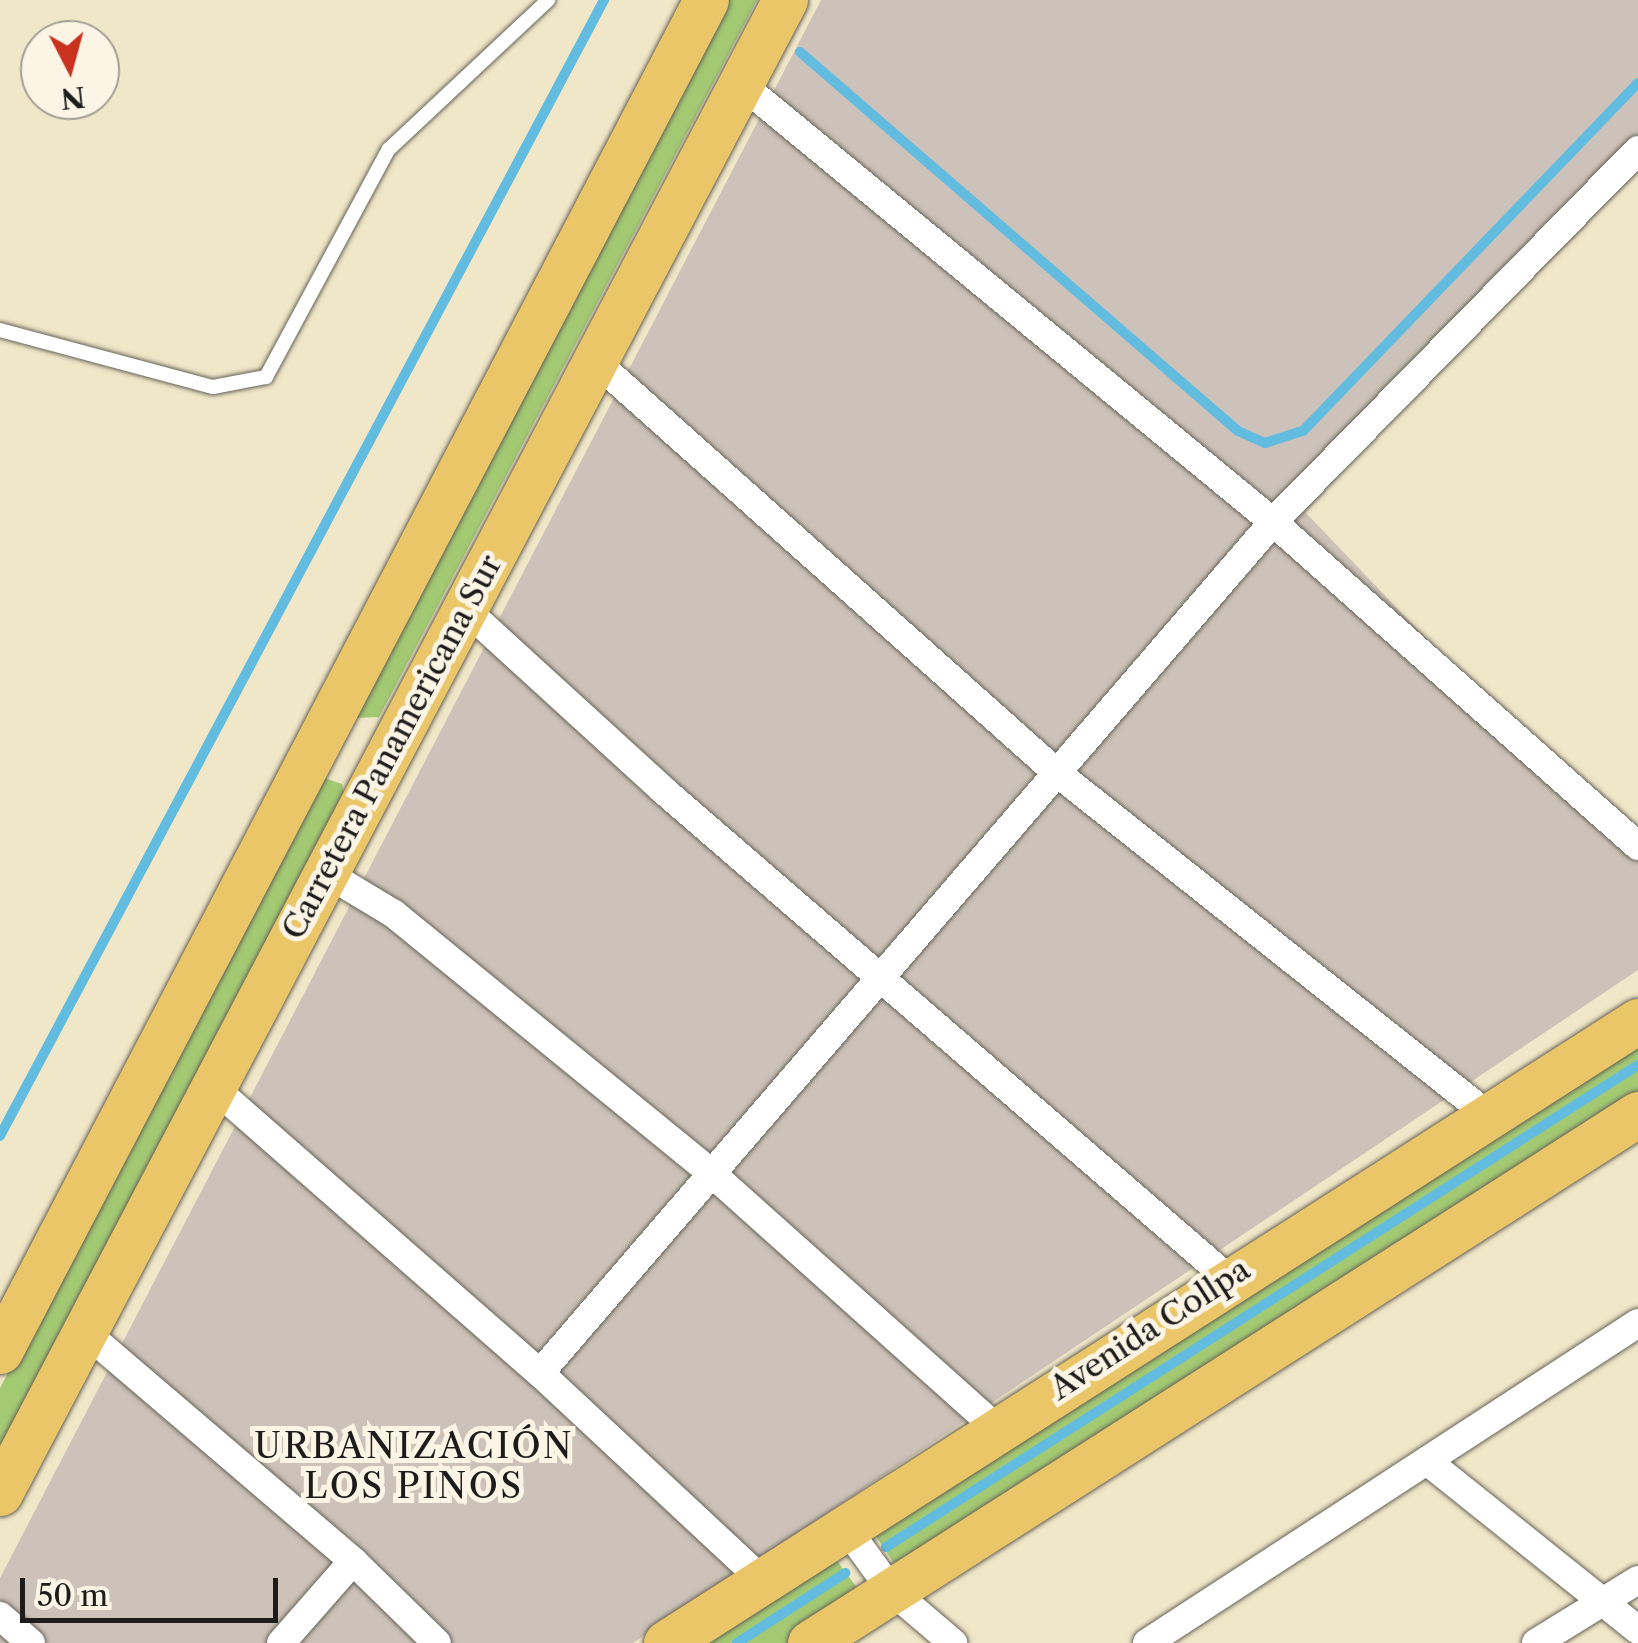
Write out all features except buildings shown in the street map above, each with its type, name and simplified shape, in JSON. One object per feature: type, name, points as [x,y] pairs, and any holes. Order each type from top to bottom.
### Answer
[{"type":"highway","name":"Carretera Panamericana Sur","points":[[0,1351],[706,0]]},
{"type":"highway","name":"Carretera Panamericana Sur","points":[[0,1494],[785,0]]},
{"type":"highway","points":[[318,742],[379,772]]},
{"type":"highway","name":"Avenida Collpa","points":[[666,1643],[760,1578],[1638,1020]]},
{"type":"highway","points":[[810,1643],[1638,1114]]},
{"type":"street","points":[[740,84],[1273,522],[1638,846]]},
{"type":"street","points":[[540,1373],[709,1172],[1273,522],[1638,150]]},
{"type":"street","points":[[595,362],[1056,772],[1488,1115]]},
{"type":"street","points":[[465,609],[1229,1279]]},
{"type":"street","points":[[326,873],[394,914],[709,1172],[996,1428]]},
{"type":"street","points":[[214,1087],[540,1373],[760,1578]]},
{"type":"street","points":[[1147,1643],[1638,1323]]},
{"type":"street","points":[[85,1332],[353,1562],[437,1643]]},
{"type":"street","points":[[1426,1460],[1638,1630]]},
{"type":"street","points":[[844,1525],[891,1590],[953,1643]]},
{"type":"street","points":[[280,1643],[353,1562]]},
{"type":"street","points":[[1536,1643],[1638,1580]]},
{"type":"street","points":[[0,1616],[32,1643]]},
{"type":"lane","points":[[0,330],[213,387],[266,376],[389,149],[548,0]]},
{"type":"shaded area","points":[[821,0],[1638,0],[1638,146],[1305,512],[1638,860],[1638,970],[633,1643],[0,1643],[0,1578]]},
{"type":"green space","points":[[723,0],[757,0],[379,717],[355,718]]},
{"type":"green space","points":[[324,778],[342,784],[344,795],[0,1450],[0,1388]]},
{"type":"green space","points":[[1638,1036],[1638,1102],[900,1572],[873,1532]]},
{"type":"green space","points":[[835,1558],[863,1596],[788,1643],[709,1643]]},
{"type":"waterway","points":[[0,1136],[604,0]]},
{"type":"waterway","points":[[800,52],[1238,431],[1265,443],[1303,431],[1638,83]]},
{"type":"waterway","points":[[886,1547],[1638,1065]]},
{"type":"waterway","points":[[737,1643],[845,1573]]},
{"type":"district","name":"URBANIZACIÓN LOS PINOS","points":[[414,1466]]}]
